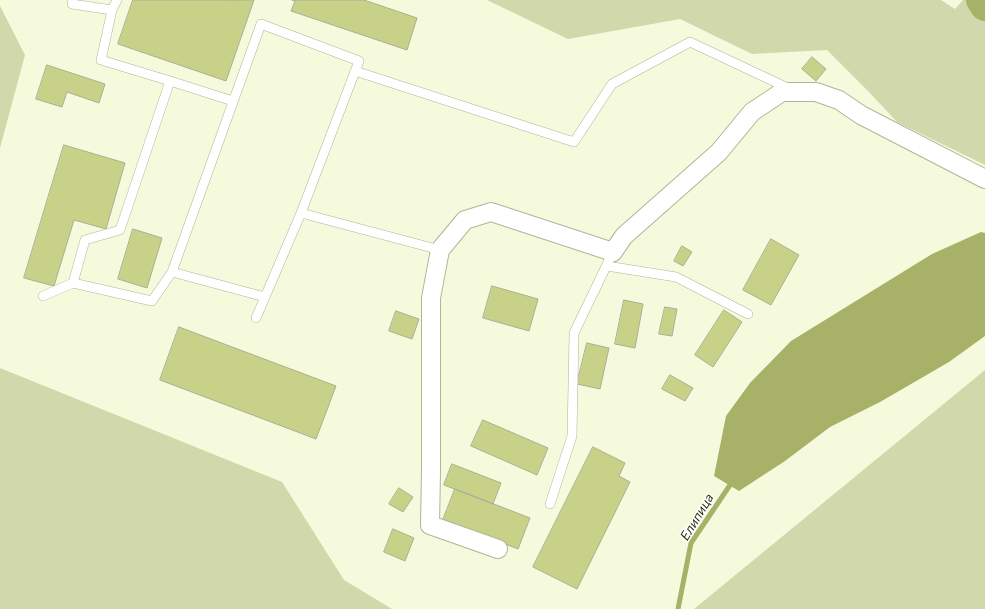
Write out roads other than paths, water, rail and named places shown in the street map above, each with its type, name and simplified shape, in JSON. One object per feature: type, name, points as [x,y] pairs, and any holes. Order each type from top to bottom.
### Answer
[{"type":"street","points":[[498,549],[430,525],[430,298],[440,250],[465,220],[491,212],[610,259],[624,236],[719,152],[752,112],[782,92],[816,92],[839,100],[861,115],[985,179]]},
{"type":"lane","points":[[73,0],[72,4],[112,10]]},
{"type":"lane","points":[[117,0],[112,10],[101,60],[234,101]]},
{"type":"lane","points":[[43,296],[73,283],[152,302],[172,272],[261,24],[359,61],[300,213],[256,318]]},
{"type":"lane","points":[[355,71],[574,142],[612,84],[690,42],[795,92]]},
{"type":"lane","points":[[73,283],[85,240],[120,230],[170,81]]},
{"type":"lane","points":[[300,213],[440,250]]},
{"type":"lane","points":[[550,504],[572,436],[574,333],[610,259],[676,277],[748,314]]},
{"type":"lane","points":[[172,272],[265,297]]},
{"type":"waterway","points":[[981,0],[985,6]]},
{"type":"waterway","name":"Елипица","points":[[678,609],[691,543],[730,485]]}]
